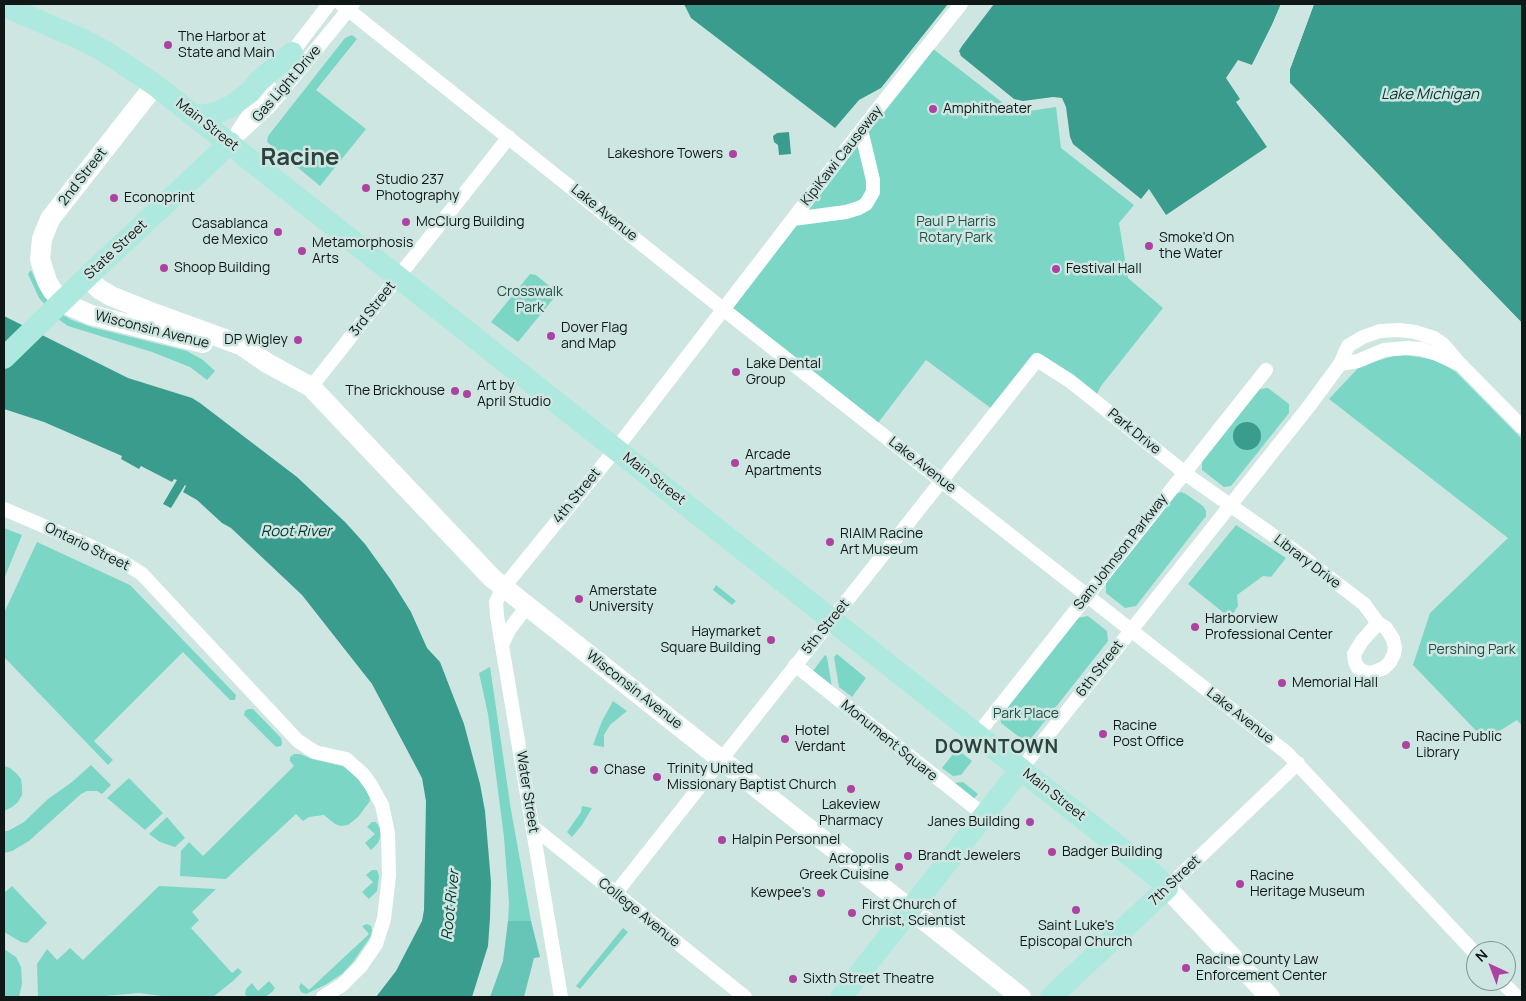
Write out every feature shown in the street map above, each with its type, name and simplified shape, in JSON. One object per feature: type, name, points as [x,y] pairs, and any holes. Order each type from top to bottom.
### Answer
[{"type":"main road","name":"Main Street","points":[[4,6],[81,38],[156,85],[1156,876],[1167,888]]},
{"type":"main road","points":[[195,116],[213,114],[230,107],[250,92],[259,81],[292,52]]},
{"type":"main road","name":"State Street","points":[[4,358],[230,143]]},
{"type":"main road","name":"6th Street","points":[[841,997],[1020,769]]},
{"type":"main road","name":"7th Street","points":[[1051,997],[1167,888]]},
{"type":"street","name":"Gas Light Drive","points":[[230,143],[251,109],[329,4]]},
{"type":"street","name":"KipiKawi Causeway","points":[[723,309],[961,4]]},
{"type":"street","name":"Gas Light Drive","points":[[230,143],[270,106],[347,6]]},
{"type":"street","name":"Lake Avenue","points":[[347,6],[723,309],[1287,753],[1466,943]]},
{"type":"street","name":"2nd Street","points":[[47,281],[40,259],[40,249],[50,219],[156,85]]},
{"type":"street","points":[[793,219],[846,212],[866,204],[872,192],[873,180],[862,130]]},
{"type":"street","name":"3rd Street","points":[[311,387],[509,136]]},
{"type":"street","name":"Wisconsin Avenue","points":[[47,281],[52,290],[64,302],[77,310],[216,347],[267,363]]},
{"type":"street","name":"Wisconsin Avenue","points":[[80,284],[99,289],[111,296],[153,313],[241,345],[267,363],[311,387],[489,576],[1021,997]]},
{"type":"street","name":"4th Street","points":[[503,588],[616,449],[723,309]]},
{"type":"street","name":"6th Street","points":[[1020,769],[1306,410],[1340,364],[1348,346],[1363,337],[1380,331],[1399,330],[1415,332],[1434,338],[1443,344],[1522,427]]},
{"type":"street","points":[[1340,364],[1358,361],[1384,350],[1401,348],[1421,349],[1460,364]]},
{"type":"street","name":"5th Street","points":[[614,894],[1037,360]]},
{"type":"street","name":"Park Drive","points":[[1037,360],[1070,381],[1184,472],[1230,506]]},
{"type":"street","name":"Sam Johnson Parkway","points":[[977,735],[1266,370]]},
{"type":"street","name":"Library Drive","points":[[1230,506],[1291,548],[1364,604],[1378,623]]},
{"type":"street","name":"Ontario Street","points":[[4,509],[88,545],[123,562],[142,574],[298,741],[315,752],[339,756],[354,764],[371,785],[380,799],[386,816],[388,833],[387,899],[381,931],[376,944],[361,966],[342,985],[323,997]]},
{"type":"street","name":"Water Street","points":[[503,588],[496,602],[502,645],[561,997]]},
{"type":"street","points":[[502,645],[509,630],[528,606]]},
{"type":"street","name":"Monument Square","points":[[795,665],[984,815]]},
{"type":"street","name":"7th Street","points":[[1167,888],[1298,763]]},
{"type":"street","name":"College Avenue","points":[[533,827],[614,894],[745,997]]},
{"type":"street","name":"Main Street","points":[[1167,888],[1270,997]]},
{"type":"green space","points":[[352,35],[357,39],[316,90],[366,129],[320,186],[267,142],[268,136],[345,38]]},
{"type":"green space","name":"Paul P Harris Rotary Park","points":[[928,45],[1016,113],[1056,107],[1061,148],[1134,205],[1119,223],[1128,278],[1163,308],[1101,386],[1094,400],[1037,360],[996,412],[926,360],[875,427],[723,309]]},
{"type":"green space","points":[[31,270],[49,303],[61,314],[91,327],[187,351],[203,360],[215,371],[207,380],[190,367],[152,352],[68,326],[58,319],[39,298],[28,274]]},
{"type":"green space","name":"Crosswalk Park","points":[[530,274],[536,275],[558,293],[518,342],[491,322]]},
{"type":"green space","name":"Pershing Park","points":[[1400,354],[1436,360],[1456,372],[1522,439],[1522,726],[1517,720],[1485,740],[1413,665],[1430,613],[1508,538],[1329,399],[1360,366]]},
{"type":"green space","points":[[1268,388],[1289,404],[1289,413],[1231,486],[1224,487],[1202,470],[1202,461],[1259,389]]},
{"type":"green space","points":[[1181,492],[1203,506],[1206,516],[1136,606],[1125,608],[1106,593],[1106,583],[1176,494]]},
{"type":"green space","points":[[1236,525],[1286,558],[1271,577],[1263,576],[1237,595],[1238,606],[1230,618],[1188,584]]},
{"type":"green space","points":[[4,528],[22,535],[4,579]]},
{"type":"green space","points":[[37,542],[130,585],[236,695],[235,700],[230,700],[183,652],[94,741],[113,760],[108,765],[4,657],[4,613]]},
{"type":"green space","points":[[716,585],[736,601],[732,605],[713,590]]},
{"type":"green space","name":"Park Place","points":[[1088,616],[1107,631],[1108,641],[1029,741],[1023,740],[1001,723],[1000,716],[1078,618]]},
{"type":"green space","points":[[837,654],[866,678],[852,697],[839,687],[834,657]]},
{"type":"green space","points":[[825,655],[827,657],[832,687],[813,671]]},
{"type":"green space","points":[[490,667],[511,810],[531,921],[508,921],[509,903],[504,837],[488,714],[479,673]]},
{"type":"green space","points":[[613,701],[627,711],[610,725],[604,735],[604,747],[593,745],[602,721]]},
{"type":"green space","points":[[248,709],[253,709],[281,738],[281,746],[276,747],[244,715]]},
{"type":"green space","points":[[957,749],[972,761],[961,775],[953,776],[942,768]]},
{"type":"green space","points":[[294,754],[346,767],[357,777],[369,794],[370,801],[358,817],[348,825],[341,826],[335,824],[324,815],[309,817],[303,821],[296,814],[226,879],[180,876],[181,851],[189,842],[203,856],[294,766],[290,761],[290,757]]},
{"type":"green space","points":[[91,765],[111,785],[102,794],[97,791],[87,791],[81,794],[29,841],[12,851],[4,853],[4,831],[8,831],[24,822],[48,799],[72,782]]},
{"type":"green space","points":[[4,766],[10,768],[21,779],[22,795],[18,802],[4,811]]},
{"type":"green space","points":[[129,778],[163,813],[145,830],[107,798]]},
{"type":"green space","points":[[963,782],[978,794],[972,801],[953,783]]},
{"type":"green space","points":[[582,806],[592,808],[572,837],[567,832],[581,812]]},
{"type":"green space","points":[[167,817],[185,838],[175,847],[160,842],[149,834]]},
{"type":"green space","points":[[372,822],[376,822],[380,828],[380,838],[371,850],[365,843],[375,834],[367,827]]},
{"type":"green space","points":[[372,870],[377,870],[379,876],[377,891],[369,899],[362,892],[373,882],[366,875]]},
{"type":"green space","points":[[12,886],[47,923],[27,943],[21,942],[4,932],[4,893]]},
{"type":"green space","points":[[159,886],[216,889],[192,912],[199,920],[191,928],[232,973],[238,968],[242,972],[233,981],[213,997],[170,997],[139,993],[94,997],[38,997],[37,964],[47,949],[57,960],[70,948],[83,960]]},
{"type":"green space","points":[[367,924],[371,926],[371,936],[342,974],[306,994],[301,992],[299,987],[301,983],[309,990],[369,934],[362,926]]},
{"type":"green space","points":[[623,928],[628,932],[580,989],[576,986]]},
{"type":"green space","points":[[4,949],[16,957],[21,967],[22,984],[19,997],[4,997]]},
{"type":"green space","points":[[269,981],[275,988],[265,997],[247,997],[245,994],[246,989],[252,983],[258,991]]},
{"type":"shaded area","points":[[508,921],[531,921],[540,957],[534,958],[524,997],[490,997],[503,961]]},
{"type":"water","points":[[684,4],[948,4],[881,88],[859,100],[835,128],[691,18]]},
{"type":"water","points":[[994,4],[1281,4],[1252,65],[1238,60],[1226,78],[1240,99],[1236,102],[1267,147],[1166,215],[1149,189],[1141,199],[1073,144],[1070,137],[1066,107],[1062,98],[1053,97],[1023,101],[1014,99],[961,56],[959,51],[962,46]]},
{"type":"water","name":"Lake Michigan","points":[[1314,4],[1522,4],[1522,323],[1290,83],[1290,69]]},
{"type":"water","points":[[789,132],[791,154],[779,155],[778,145],[774,142],[773,136],[777,133]]},
{"type":"water","name":"Root River","points":[[4,316],[128,378],[192,398],[200,403],[297,477],[345,522],[365,544],[391,580],[411,612],[427,648],[440,662],[464,724],[480,784],[485,811],[491,882],[490,918],[488,946],[472,997],[376,997],[396,971],[422,921],[424,910],[426,801],[422,778],[372,684],[302,595],[231,528],[222,523],[197,500],[183,492],[185,485],[171,508],[163,504],[177,480],[174,479],[172,482],[141,466],[139,469],[121,459],[122,456],[44,422],[4,409]]},
{"type":"water","points":[[1247,422],[1257,426],[1261,436],[1257,446],[1247,450],[1237,446],[1233,436],[1237,426]]},
{"type":"pier","points":[[1281,4],[1283,4],[1274,26],[1255,66],[1252,65],[1272,25]]},
{"type":"pier","points":[[1311,4],[1314,4],[1290,69],[1290,83],[1522,323],[1522,326],[1288,85],[1288,69]]},
{"type":"place","name":"The Harbor at State and Main","points":[[168,45]]},
{"type":"place","name":"Amphitheater","points":[[933,109]]},
{"type":"place","name":"Lakeshore Towers","points":[[733,154]]},
{"type":"place","name":"Studio 237 Photography","points":[[366,188]]},
{"type":"place","name":"Econoprint","points":[[114,198]]},
{"type":"place","name":"McClurg Building","points":[[406,222]]},
{"type":"place","name":"Casablanca de Mexico","points":[[278,232]]},
{"type":"place","name":"Smoke'd On the Water","points":[[1149,246]]},
{"type":"place","name":"Metamorphosis Arts","points":[[302,251]]},
{"type":"place","name":"Shoop Building","points":[[164,268]]},
{"type":"place","name":"Festival Hall","points":[[1056,269]]},
{"type":"place","name":"Dover Flag and Map","points":[[551,336]]},
{"type":"place","name":"DP Wigley","points":[[298,340]]},
{"type":"place","name":"Lake Dental Group","points":[[736,372]]},
{"type":"place","name":"The Brickhouse","points":[[455,391]]},
{"type":"place","name":"Art by April Studio","points":[[467,394]]},
{"type":"place","name":"Arcade Apartments","points":[[735,463]]},
{"type":"place","name":"R|A|M Racine Art Museum","points":[[830,542]]},
{"type":"place","name":"Amerstate University","points":[[579,599]]},
{"type":"place","name":"Harborview Professional Center","points":[[1195,627]]},
{"type":"place","name":"Haymarket Square Building","points":[[771,640]]},
{"type":"place","name":"Memorial Hall","points":[[1282,683]]},
{"type":"place","name":"Racine Post Office","points":[[1103,734]]},
{"type":"place","name":"Hotel Verdant","points":[[785,739]]},
{"type":"place","name":"Racine Public Library","points":[[1406,745]]},
{"type":"place","name":"Chase","points":[[594,770]]},
{"type":"place","name":"Trinity United Missionary Baptist Church","points":[[657,777]]},
{"type":"place","name":"Lakeview Pharmacy","points":[[851,789]]},
{"type":"place","name":"Janes Building","points":[[1030,822]]},
{"type":"place","name":"Halpin Personnel","points":[[722,840]]},
{"type":"place","name":"Badger Building","points":[[1052,852]]},
{"type":"place","name":"Brandt Jewelers","points":[[908,856]]},
{"type":"place","name":"Acropolis Greek Cuisine","points":[[899,867]]},
{"type":"place","name":"Racine Heritage Museum","points":[[1240,884]]},
{"type":"place","name":"Kewpee's","points":[[821,893]]},
{"type":"place","name":"Saint Luke's Episcopal Church","points":[[1076,910]]},
{"type":"place","name":"First Church of Christ, Scientist","points":[[852,913]]},
{"type":"place","name":"Racine County Law Enforcement Center","points":[[1186,968]]},
{"type":"place","name":"Sixth Street Theatre","points":[[793,979]]},
{"type":"district","name":"Racine","points":[[300,158]]},
{"type":"district","name":"DOWNTOWN","points":[[997,748]]}]
